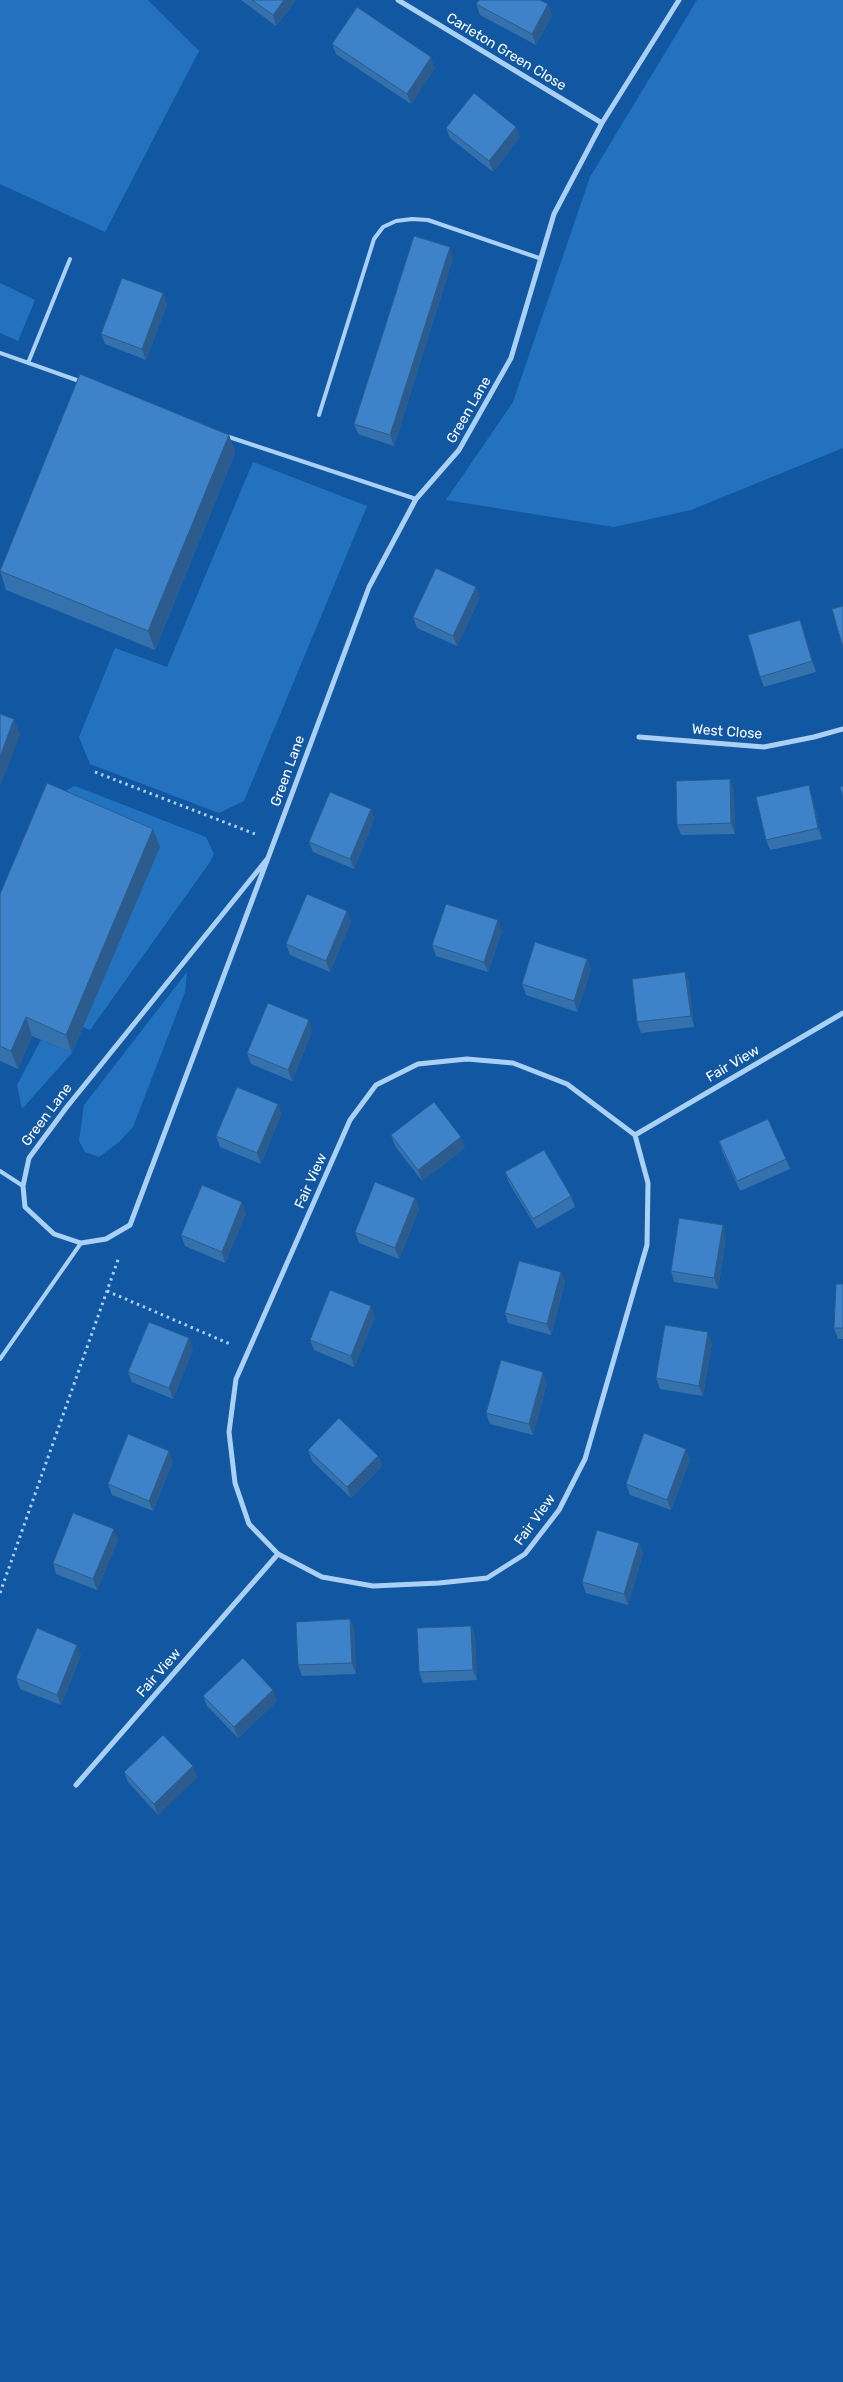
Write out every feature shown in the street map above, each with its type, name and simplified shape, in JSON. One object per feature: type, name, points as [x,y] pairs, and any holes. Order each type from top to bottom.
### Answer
[{"type":"street","name":"Carleton Green Close","points":[[398,0],[602,123]]},
{"type":"street","name":"Green Lane","points":[[268,858],[66,1108],[29,1158],[23,1186],[25,1207],[54,1234],[81,1243],[106,1239],[130,1225],[268,858],[369,587],[416,499],[460,450],[511,358],[539,258],[554,214],[602,123],[679,0]]},
{"type":"street","name":"West Close","points":[[639,737],[764,747],[843,729]]},
{"type":"street","name":"Fair View","points":[[635,1135],[843,1013]]},
{"type":"street","name":"Fair View","points":[[467,1059],[513,1063],[567,1084],[635,1135],[648,1183],[647,1245],[585,1459],[559,1510],[525,1554],[487,1578],[440,1583],[374,1586],[322,1577],[278,1554],[249,1524],[235,1483],[229,1432],[236,1379],[350,1120],[376,1085],[418,1064],[467,1059]]},
{"type":"street","name":"Fair View","points":[[76,1785],[278,1554]]},
{"type":"lane","points":[[319,415],[374,240],[383,227],[396,221],[428,220],[539,258]]},
{"type":"lane","points":[[28,363],[70,258]]},
{"type":"lane","points":[[0,353],[89,385]]},
{"type":"lane","points":[[224,435],[416,499]]},
{"type":"lane","points":[[0,1172],[23,1186]]},
{"type":"lane","points":[[0,1359],[81,1243]]},
{"type":"path","points":[[95,772],[274,841]]},
{"type":"path","points":[[0,1593],[130,1225]]},
{"type":"path","points":[[107,1291],[230,1344],[246,1355]]},
{"type":"shaded area","points":[[0,0],[148,0],[199,51],[105,232],[0,184]]},
{"type":"shaded area","points":[[697,0],[843,0],[843,448],[691,510],[614,527],[446,500],[513,402],[590,177]]},
{"type":"shaded area","points":[[0,283],[35,300],[18,341],[0,333]]},
{"type":"shaded area","points":[[253,462],[367,506],[244,801],[219,813],[90,764],[79,737],[115,648],[167,667]]},
{"type":"shaded area","points":[[75,786],[206,837],[214,854],[90,1030],[83,1027],[54,802],[60,793]]},
{"type":"shaded area","points":[[187,972],[185,992],[133,1127],[119,1142],[99,1157],[85,1152],[79,1141],[84,1105]]},
{"type":"shaded area","points":[[41,1040],[72,1053],[22,1109],[17,1085]]},
{"type":"building","points":[[252,0],[284,0],[273,15]]},
{"type":"building","points":[[479,0],[540,0],[548,4],[532,34],[476,4]]},
{"type":"building","points":[[357,7],[431,57],[407,94],[332,44]]},
{"type":"building","points":[[474,93],[516,127],[489,161],[446,128]]},
{"type":"building","points":[[414,236],[450,247],[390,435],[354,424]]},
{"type":"building","points":[[122,278],[163,293],[142,349],[101,334]]},
{"type":"building","points":[[80,374],[229,435],[148,631],[0,571]]},
{"type":"building","points":[[436,568],[476,587],[453,636],[413,617]]},
{"type":"building","points":[[843,606],[843,648],[832,609]]},
{"type":"building","points":[[800,620],[812,661],[760,677],[748,635]]},
{"type":"building","points":[[0,714],[14,719],[0,757]]},
{"type":"building","points":[[730,779],[731,823],[677,825],[676,781]]},
{"type":"building","points":[[47,783],[153,829],[66,1035],[26,1017],[11,1051],[0,1046],[0,894]]},
{"type":"building","points":[[809,785],[818,828],[766,840],[756,797]]},
{"type":"building","points":[[843,786],[843,798],[840,787]]},
{"type":"building","points":[[330,792],[371,809],[350,859],[309,842]]},
{"type":"building","points":[[307,894],[347,911],[326,961],[286,944]]},
{"type":"building","points":[[446,904],[498,920],[484,962],[432,945]]},
{"type":"building","points":[[535,942],[587,959],[574,1001],[522,984]]},
{"type":"building","points":[[685,972],[691,1016],[637,1022],[632,979]]},
{"type":"building","points":[[268,1003],[309,1020],[288,1070],[247,1053]]},
{"type":"building","points":[[237,1087],[278,1104],[257,1153],[216,1136]]},
{"type":"building","points":[[434,1102],[461,1137],[418,1170],[391,1135]]},
{"type":"building","points":[[768,1119],[786,1159],[737,1181],[719,1141]]},
{"type":"building","points":[[544,1150],[571,1196],[533,1219],[505,1172]]},
{"type":"building","points":[[375,1182],[415,1198],[395,1248],[355,1232]]},
{"type":"building","points":[[202,1185],[242,1202],[222,1252],[181,1235]]},
{"type":"building","points":[[679,1218],[723,1225],[714,1278],[671,1271]]},
{"type":"building","points":[[519,1261],[561,1272],[547,1324],[505,1313]]},
{"type":"building","points":[[836,1284],[843,1284],[843,1328],[834,1328]]},
{"type":"building","points":[[330,1290],[371,1306],[351,1356],[310,1340]]},
{"type":"building","points":[[149,1322],[189,1338],[169,1388],[128,1372]]},
{"type":"building","points":[[665,1325],[708,1332],[699,1386],[656,1378]]},
{"type":"building","points":[[501,1360],[543,1372],[529,1424],[486,1413]]},
{"type":"building","points":[[339,1418],[378,1456],[347,1487],[308,1450]]},
{"type":"building","points":[[644,1433],[686,1449],[667,1500],[626,1484]]},
{"type":"building","points":[[128,1434],[169,1451],[149,1501],[108,1484]]},
{"type":"building","points":[[73,1513],[114,1529],[93,1579],[53,1563]]},
{"type":"building","points":[[597,1530],[639,1543],[624,1594],[582,1582]]},
{"type":"building","points":[[350,1619],[352,1663],[298,1665],[296,1622]]},
{"type":"building","points":[[471,1626],[473,1670],[419,1672],[417,1628]]},
{"type":"building","points":[[37,1628],[77,1645],[57,1695],[16,1678]]},
{"type":"building","points":[[243,1658],[273,1690],[234,1727],[203,1696]]},
{"type":"building","points":[[163,1735],[193,1766],[154,1804],[124,1772]]}]
